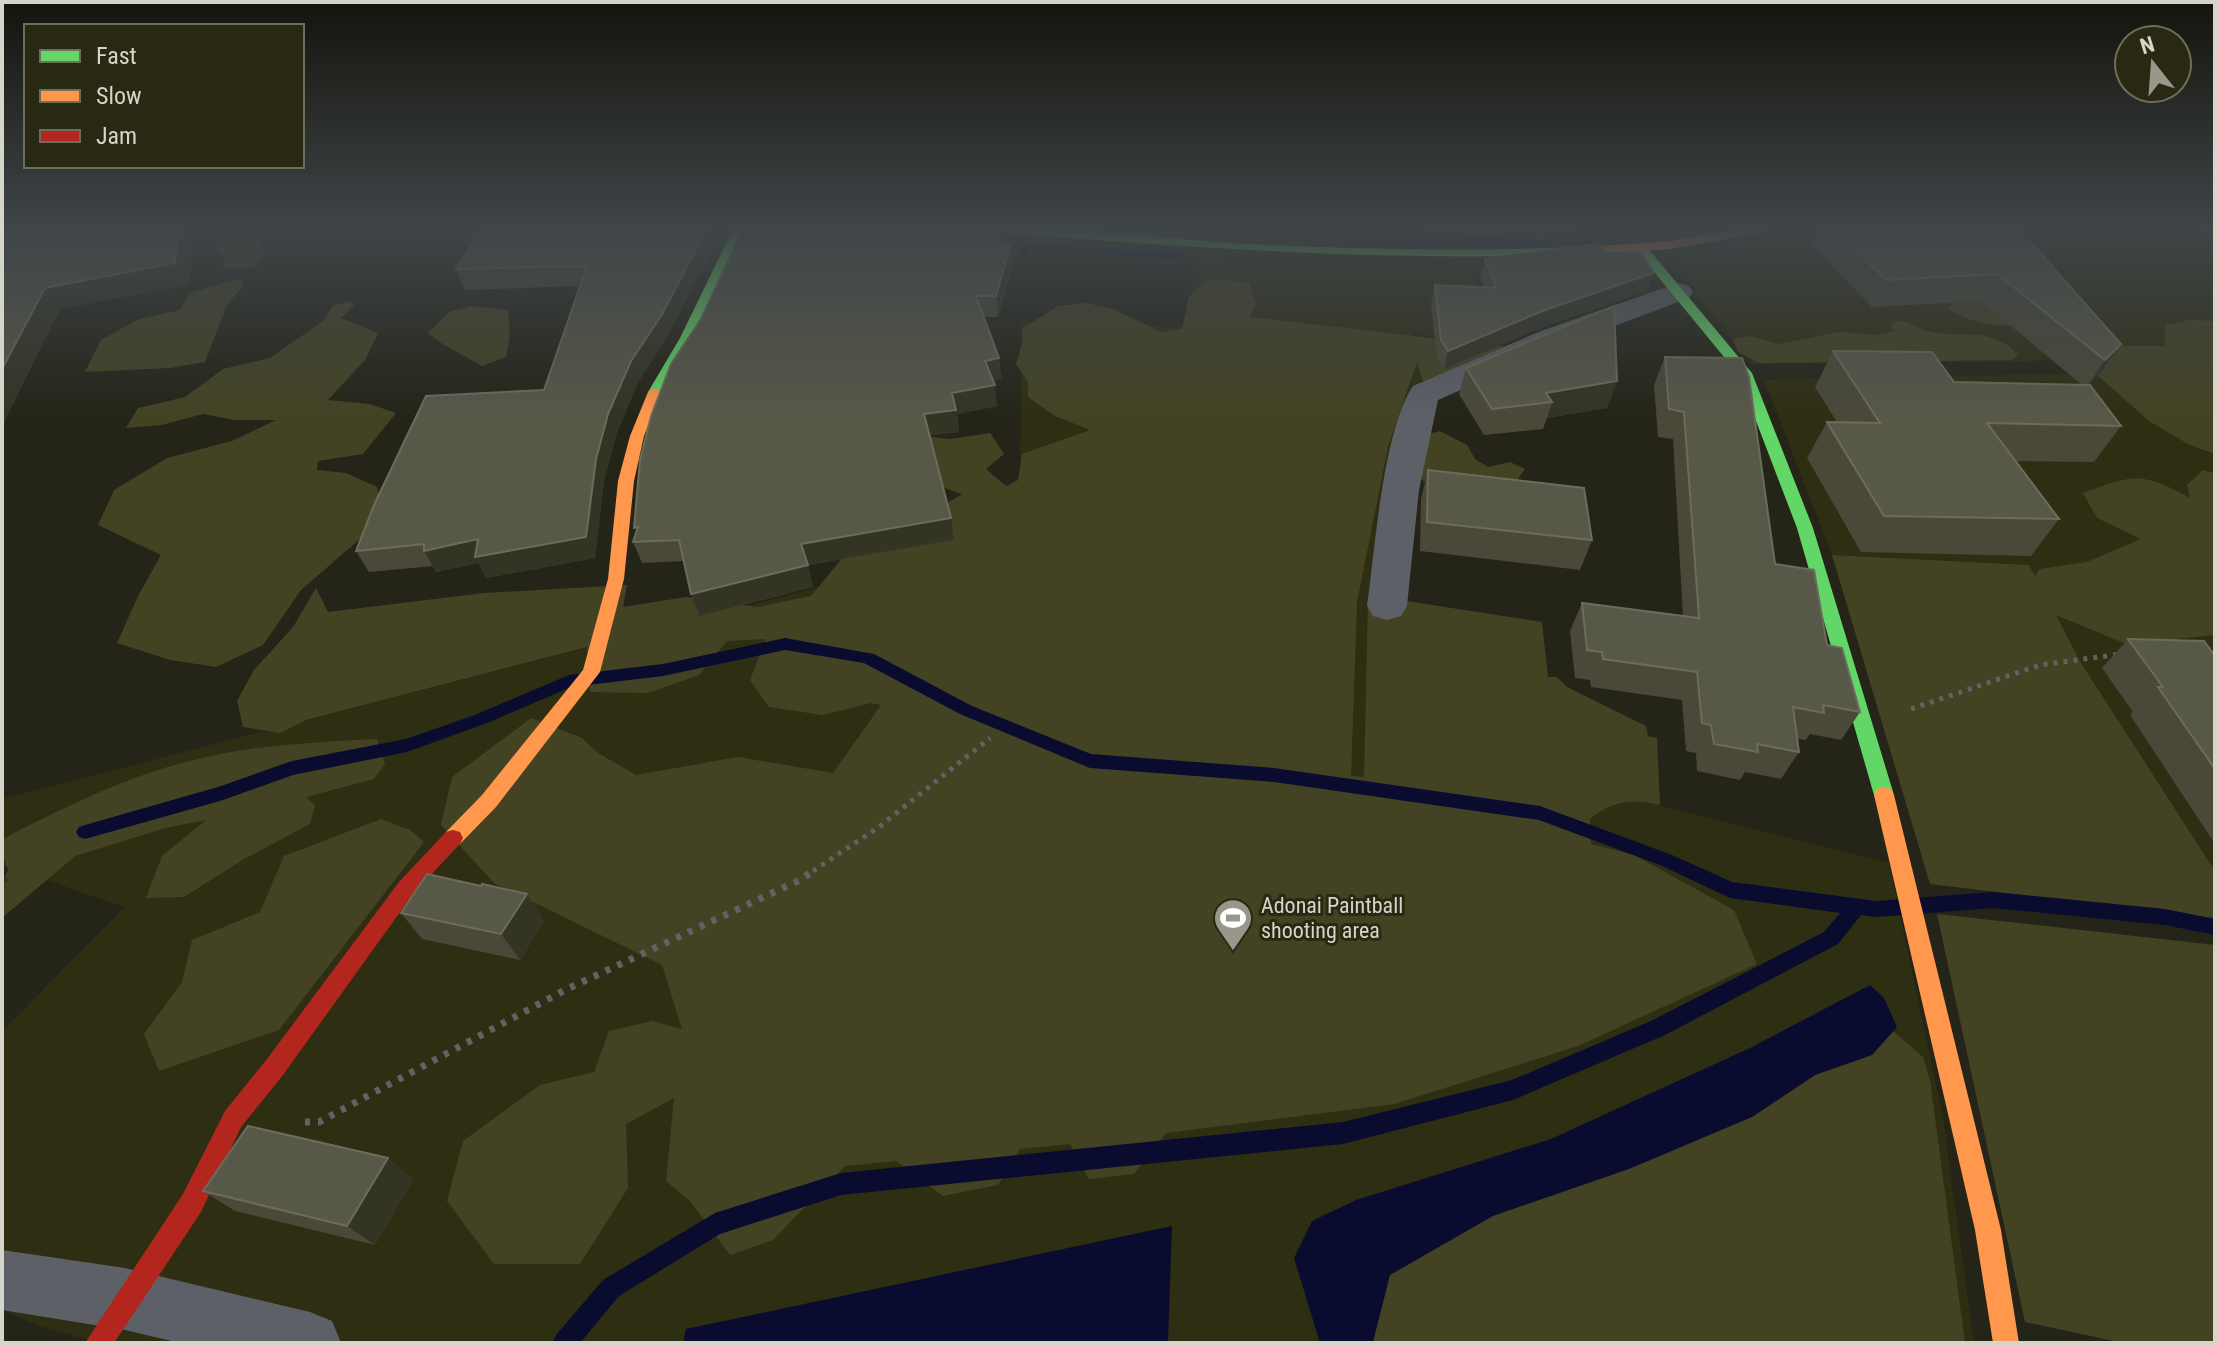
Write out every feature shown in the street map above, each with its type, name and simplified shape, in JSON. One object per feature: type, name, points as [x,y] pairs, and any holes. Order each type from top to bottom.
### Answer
[{"type":"street","points":[[112,1321],[192,1203],[233,1119],[275,1067],[406,888],[489,801],[591,672],[616,579],[626,481],[637,436],[658,384],[687,338],[707,292]]},
{"type":"street","points":[[1387,606],[1401,490],[1418,405],[1425,393],[1552,338],[1678,292],[1745,373],[1805,528],[1865,727],[1988,1230],[2006,1343]]},
{"type":"street","points":[[2,1280],[112,1321],[310,1343]]},
{"type":"path","points":[[1865,727],[1992,679],[2049,663],[2091,655],[2133,654]]},
{"type":"path","points":[[233,1119],[319,1122],[565,990],[800,880],[879,827],[990,738]]},
{"type":"shaded area","points":[[238,292],[227,305],[205,362],[170,368],[85,372],[101,340],[139,319],[180,310],[189,293]]},
{"type":"shaded area","points":[[1191,292],[1477,292],[1488,344],[1411,334],[1423,382],[1412,389],[1387,486],[1368,595],[1364,777],[1575,784],[1889,863],[1943,1118],[1974,1343],[102,1343],[36,1325],[2,1310],[2,1031],[125,907],[2,865],[2,799],[1020,535],[1021,322],[1188,327]]},
{"type":"shaded area","points":[[1195,292],[1252,292],[1256,304],[1250,317],[1509,347],[1423,382],[1417,362],[1388,447],[1357,602],[1351,776],[1364,777],[1368,595],[1542,622],[1548,677],[1557,677],[1567,687],[1646,726],[1648,736],[1657,738],[1660,805],[1631,802],[1606,808],[1590,819],[1591,844],[1634,855],[1734,910],[1757,964],[1578,1046],[1394,1104],[1166,1133],[1134,1174],[1089,1179],[1070,1144],[1020,1149],[998,1185],[943,1196],[896,1161],[845,1166],[773,1240],[730,1255],[690,1201],[666,1181],[674,1098],[626,1124],[628,1188],[580,1264],[494,1264],[447,1201],[463,1141],[540,1085],[594,1072],[609,1031],[652,1021],[682,1029],[662,965],[494,883],[441,825],[452,777],[531,718],[582,738],[598,753],[636,775],[738,757],[833,773],[881,705],[871,703],[823,715],[769,707],[750,680],[766,639],[727,641],[699,675],[648,693],[590,692],[587,647],[306,720],[280,733],[243,727],[237,701],[254,670],[293,627],[316,588],[328,612],[484,593],[627,585],[623,607],[686,597],[757,607],[811,596],[844,556],[913,524],[962,494],[927,482],[906,434],[950,439],[990,433],[1004,454],[986,469],[1006,486],[1018,480],[1022,454],[1090,430],[1055,416],[1028,397],[1028,382],[1016,364],[1023,341],[1022,329],[1058,306],[1086,303],[1113,309],[1161,332],[1182,329],[1189,297]]},
{"type":"shaded area","points":[[1696,292],[2215,292],[2215,871],[2081,663],[2029,565],[1832,555],[1764,380],[2087,373],[2076,358],[1752,364]]},
{"type":"shaded area","points":[[1955,300],[2005,301],[2053,325],[1986,324],[1948,308]]},
{"type":"shaded area","points":[[350,301],[354,305],[341,318],[378,333],[365,360],[328,400],[370,404],[396,413],[363,454],[318,461],[317,470],[346,473],[377,487],[381,507],[360,539],[301,590],[263,645],[216,667],[170,660],[117,643],[161,555],[98,525],[114,490],[167,458],[232,441],[276,420],[234,420],[203,414],[162,425],[126,428],[138,408],[185,397],[223,369],[270,358],[323,321],[333,306]]},
{"type":"shaded area","points":[[472,306],[508,310],[510,334],[506,357],[482,366],[428,333],[449,312]]},
{"type":"shaded area","points":[[2190,320],[2215,321],[2215,454],[2188,444],[2149,421],[2096,374],[2085,337],[2125,346],[2165,346],[2165,325]]},
{"type":"shaded area","points":[[1899,321],[1928,331],[1996,339],[2018,354],[2012,360],[1759,363],[1738,352],[1733,339],[1750,336],[1778,344],[1839,332],[1876,335],[1894,331],[1890,325]]},
{"type":"shaded area","points":[[1440,431],[1467,445],[1475,459],[1488,467],[1510,462],[1525,469],[1518,479],[1534,490],[1433,492],[1421,478],[1424,435]]},
{"type":"shaded area","points":[[2203,470],[2215,473],[2215,635],[2126,644],[2056,615],[2081,663],[2215,871],[2215,918],[1930,884],[1832,555],[2029,565],[2035,576],[2040,569],[2087,562],[2141,539],[2097,518],[2083,493],[2115,482],[2138,479],[2160,484],[2190,498],[2187,485]]},
{"type":"shaded area","points":[[377,739],[385,764],[374,779],[306,797],[315,805],[310,824],[244,859],[184,897],[146,898],[162,856],[206,820],[165,828],[75,856],[2,918],[2,883],[8,870],[2,852],[2,839],[72,805],[144,775],[216,755],[285,745]]},
{"type":"shaded area","points":[[381,819],[410,830],[424,842],[279,1030],[159,1071],[144,1034],[182,982],[192,940],[260,912],[284,856]]},
{"type":"shaded area","points":[[1937,914],[2215,945],[2215,1343],[2124,1343],[2025,1322]]},
{"type":"shaded area","points":[[1893,1031],[1923,1057],[1930,1080],[1965,1343],[1350,1343],[1396,1246],[1752,1117],[1815,1075],[1872,1055]]},
{"type":"water","points":[[1870,985],[1884,998],[1897,1027],[1872,1055],[1815,1075],[1752,1117],[1629,1169],[1493,1216],[1390,1275],[1373,1342],[1320,1343],[1294,1258],[1312,1221],[1356,1200],[1551,1139],[1752,1047]]},
{"type":"water","points":[[1172,1226],[1168,1343],[683,1343],[686,1329]]},
{"type":"building","points":[[2,292],[43,292],[2,369]]},
{"type":"building","points":[[578,292],[674,292],[631,361],[608,414],[596,459],[586,537],[475,557],[478,539],[424,551],[424,544],[356,551],[374,505],[426,396],[544,390]]},
{"type":"building","points":[[714,292],[997,292],[996,296],[976,296],[999,358],[985,361],[995,385],[952,393],[956,410],[924,414],[951,518],[801,544],[808,565],[691,594],[679,540],[633,542],[638,527],[634,528],[640,460],[651,416],[671,364],[701,319]]},
{"type":"building","points":[[1436,292],[1598,292],[1545,310],[1448,351],[1441,340]]},
{"type":"building","points":[[2019,292],[2075,292],[2121,344],[2105,360]]},
{"type":"building","points":[[1614,306],[1617,381],[1546,393],[1552,402],[1492,409],[1466,368]]},
{"type":"building","points":[[1833,351],[1932,352],[1954,382],[2090,385],[2121,426],[1987,423],[2059,519],[1884,516],[1827,422],[1880,423]]},
{"type":"building","points":[[1665,357],[1742,358],[1749,377],[1775,564],[1814,570],[1827,645],[1842,648],[1860,712],[1823,705],[1824,713],[1793,707],[1799,752],[1757,744],[1758,752],[1714,744],[1711,725],[1702,723],[1697,672],[1603,659],[1602,652],[1587,650],[1582,603],[1699,618],[1684,412],[1669,409]]},
{"type":"building","points":[[1428,470],[1584,488],[1592,540],[1427,522]]},
{"type":"building","points":[[2128,639],[2204,641],[2215,656],[2215,769],[2158,687],[2163,687]]},
{"type":"building","points":[[427,874],[527,894],[501,934],[401,913]]},
{"type":"building","points":[[248,1126],[388,1158],[347,1226],[203,1191]]},
{"type":"waterway","points":[[85,832],[220,794],[292,768],[407,745],[481,719],[569,681],[663,670],[785,644],[868,658],[966,710],[1090,761],[1274,775],[1540,813],[1666,860],[1730,890],[1857,906]]},
{"type":"waterway","points":[[1857,906],[1876,909],[1993,900],[2165,917],[2215,927]]},
{"type":"waterway","points":[[564,1343],[611,1288],[715,1224],[841,1184],[1343,1133],[1513,1090],[1658,1028],[1831,938],[1857,906]]},
{"type":"traffic: fast","points":[[655,392],[687,338],[709,292]]},
{"type":"traffic: fast","points":[[1677,292],[1745,373],[1805,528],[1884,795]]},
{"type":"traffic: slow","points":[[453,838],[489,801],[591,672],[616,579],[626,481],[637,436],[655,392]]},
{"type":"traffic: slow","points":[[1884,795],[1988,1230],[2006,1343]]},
{"type":"traffic: jam","points":[[98,1343],[192,1203],[233,1119],[275,1067],[406,888],[453,838]]},
{"type":"place","name":"Adonai Paintball shooting area","points":[[1233,952]]}]
